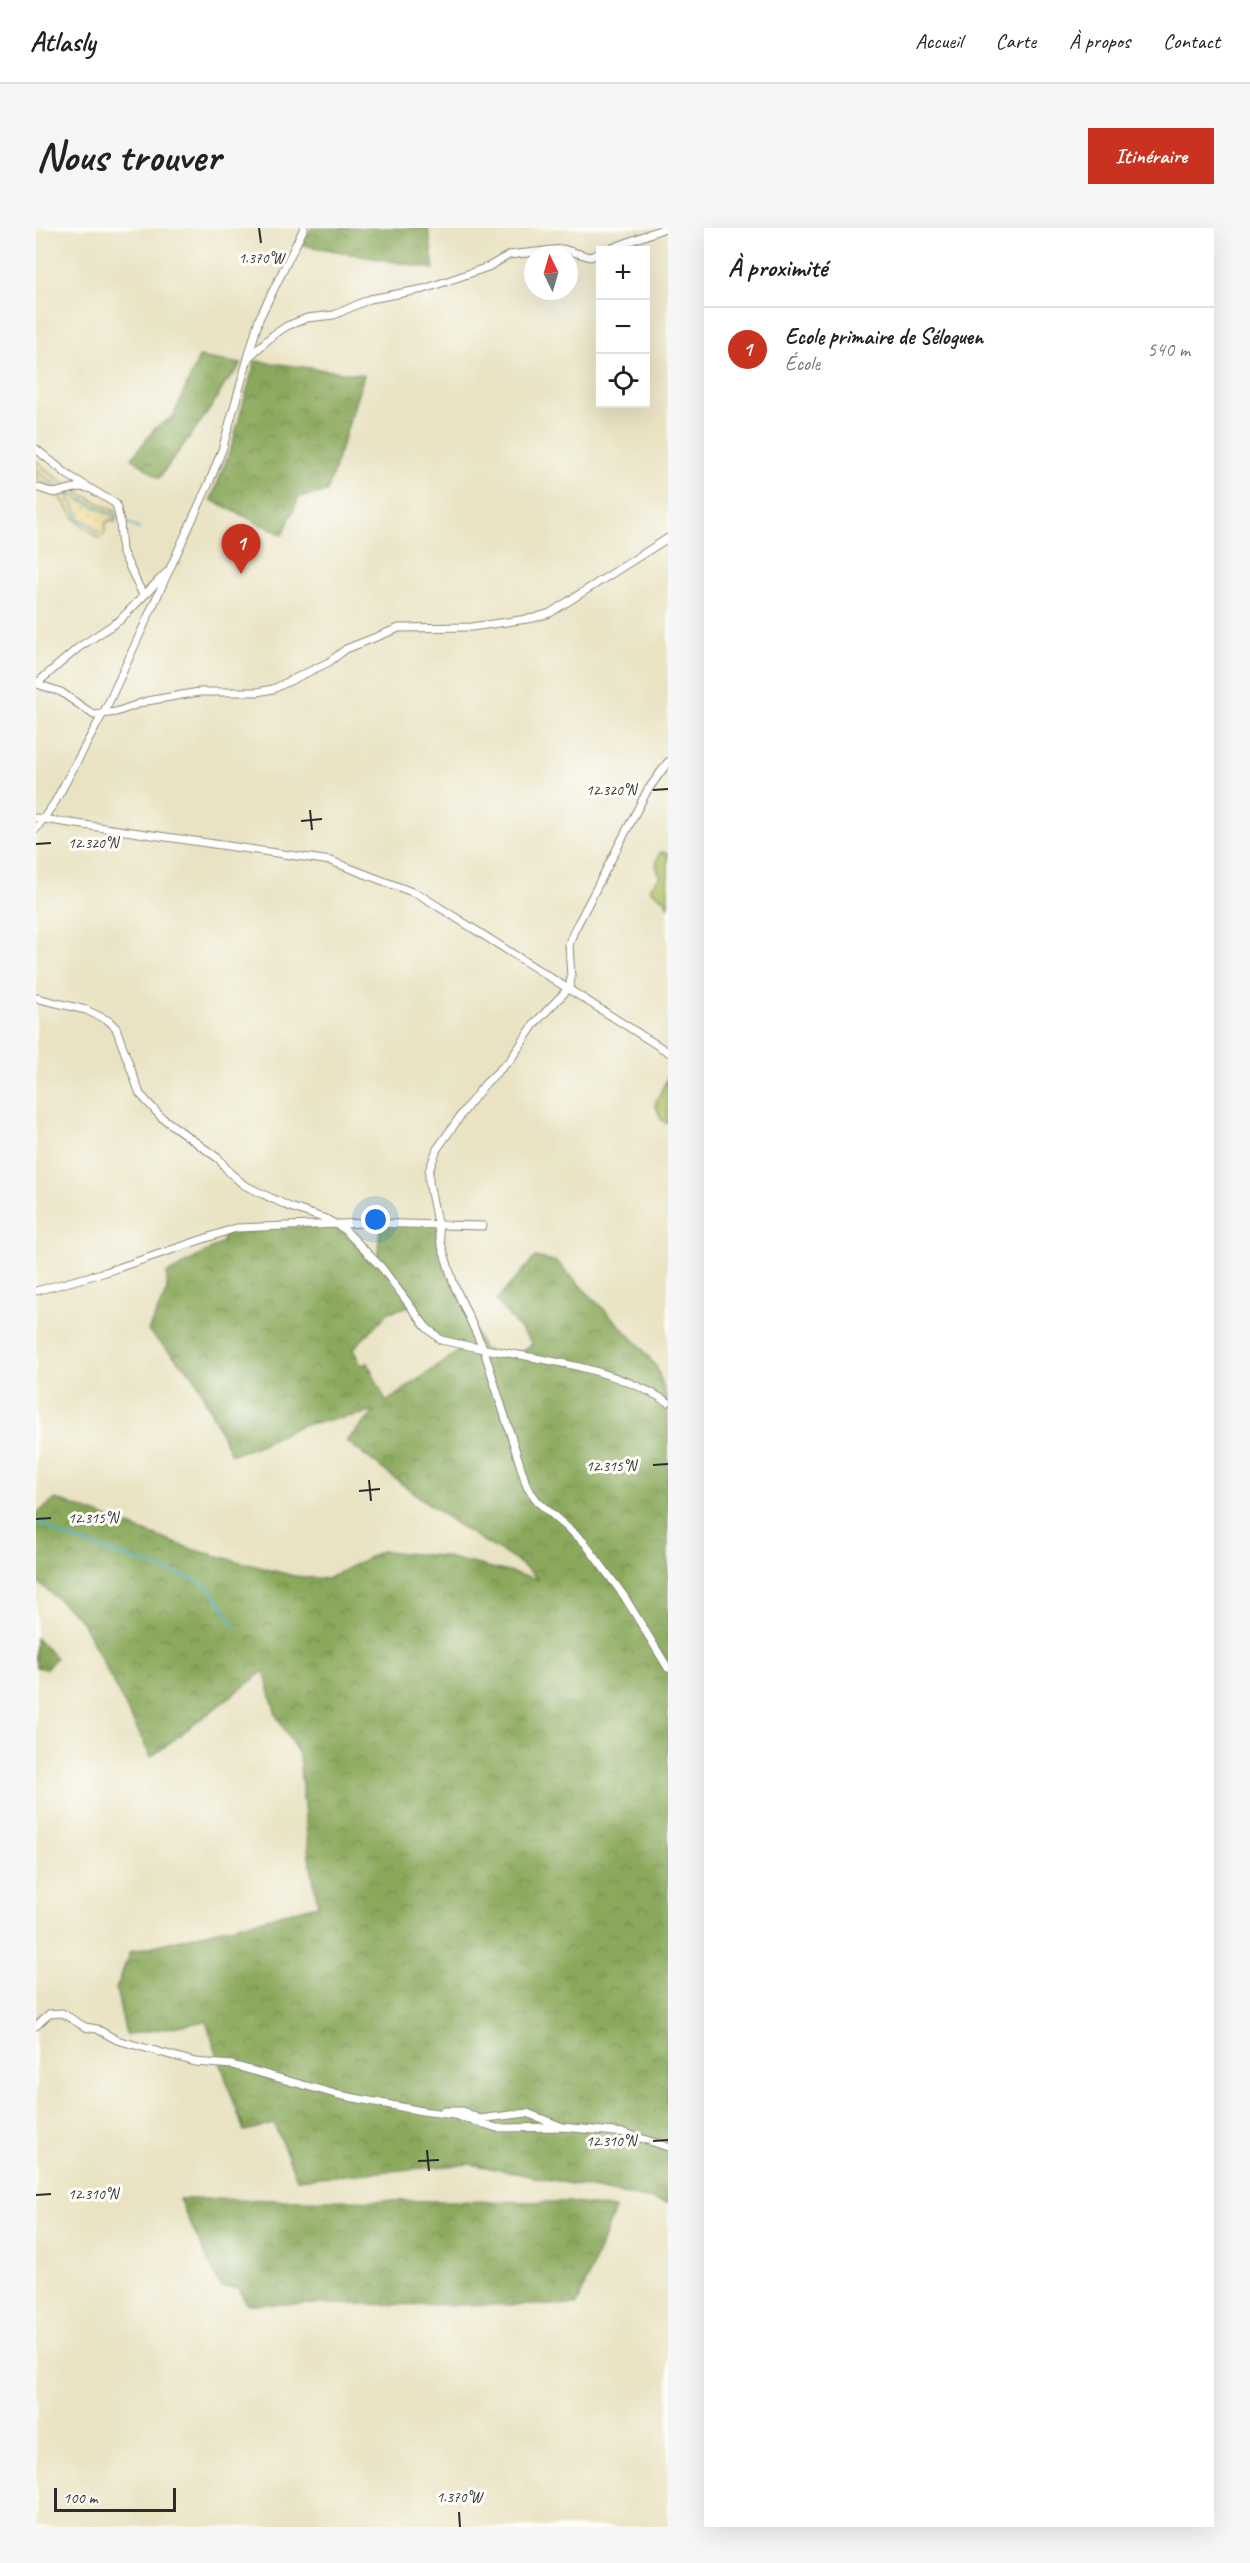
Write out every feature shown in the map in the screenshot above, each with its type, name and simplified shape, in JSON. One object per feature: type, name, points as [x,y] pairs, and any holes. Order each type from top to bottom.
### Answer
[{"type":"street","points":[[36,829],[39,818],[55,802],[101,715],[170,570],[222,450],[259,319],[304,228]]},
{"type":"street","points":[[618,246],[665,228]]},
{"type":"street","points":[[247,359],[273,334],[307,318],[334,315],[370,299],[424,289],[488,267],[509,255],[563,249],[590,257],[596,255]]},
{"type":"street","points":[[36,449],[68,475],[116,504],[120,521],[122,551],[143,595]]},
{"type":"street","points":[[36,487],[54,493],[79,487],[92,488]]},
{"type":"street","points":[[37,684],[61,692],[86,712],[94,715],[147,701],[200,692],[258,692],[273,689],[329,662],[346,649],[399,628],[471,627],[534,618],[550,613],[668,538]]},
{"type":"street","points":[[37,684],[78,648],[120,620],[170,570]]},
{"type":"street","points":[[668,762],[647,791],[574,931],[569,945],[571,978],[569,988],[535,1023],[511,1059],[485,1084],[437,1149],[429,1171],[437,1224],[454,1285],[484,1350],[527,1487],[539,1503],[584,1542],[624,1596],[668,1668]]},
{"type":"street","points":[[39,818],[331,861],[420,895],[666,1049]]},
{"type":"street","points":[[36,998],[86,1010],[109,1021],[116,1028],[140,1094],[161,1117],[192,1142],[219,1159],[229,1172],[244,1185],[344,1229],[382,1268],[426,1327],[441,1340],[602,1373],[649,1390],[668,1402]]},
{"type":"street","points":[[36,1291],[106,1272],[236,1227],[336,1224],[483,1226]]},
{"type":"street","points":[[36,2026],[49,2014],[62,2013],[85,2027],[97,2029],[117,2040],[153,2051],[195,2062],[232,2065],[339,2095],[454,2115],[497,2128],[562,2127],[625,2133],[668,2147]]},
{"type":"street","points":[[436,2113],[463,2111],[479,2119],[527,2114],[562,2127]]},
{"type":"green space","points":[[311,228],[428,228],[434,269],[303,245]]},
{"type":"green space","points":[[199,357],[242,364],[225,384],[210,409],[159,478],[132,458],[155,428],[173,417]]},
{"type":"green space","points":[[255,361],[364,375],[327,492],[299,497],[283,535],[211,500],[232,445]]},
{"type":"green space","points":[[661,852],[668,853],[668,908],[665,899],[651,891],[651,886],[661,876],[656,864]]},
{"type":"green space","points":[[668,1077],[668,1123],[666,1123],[661,1119],[655,1104]]},
{"type":"green space","points":[[381,1223],[437,1224],[454,1285],[484,1350],[515,1355],[533,1344],[496,1301],[535,1257],[557,1262],[640,1346],[657,1368],[668,1402],[668,2203],[470,2164],[297,2179],[274,2124],[244,2131],[206,2021],[126,2035],[116,1989],[130,1952],[318,1905],[309,1856],[299,1755],[276,1715],[264,1671],[151,1757],[82,1621],[36,1580],[36,1514],[56,1499],[194,1550],[294,1576],[327,1579],[381,1551],[441,1556],[538,1579],[512,1558],[450,1519],[346,1441],[375,1412],[301,1425],[253,1448],[231,1454],[194,1376],[148,1331],[167,1290],[167,1274],[222,1243],[224,1231],[336,1225],[377,1261]],"holes":[[[410,1306],[441,1340],[466,1346],[386,1402],[368,1363],[361,1365],[353,1349],[389,1312]]]},
{"type":"green space","points":[[36,1638],[56,1658],[46,1669],[36,1667]]},
{"type":"green space","points":[[179,2199],[568,2202],[615,2209],[577,2305],[246,2304],[239,2288],[221,2288]]},
{"type":"sand","points":[[36,460],[63,482],[116,512],[115,522],[111,520],[106,522],[104,535],[99,538],[76,520],[54,488],[36,479]]},
{"type":"waterway","points":[[36,471],[62,488]]},
{"type":"waterway","points":[[67,492],[118,518]]},
{"type":"waterway","points":[[67,492],[80,520],[88,523],[98,532]]},
{"type":"waterway","points":[[123,520],[139,529]]},
{"type":"waterway","points":[[36,1520],[63,1536],[196,1580],[212,1590],[235,1626]]},
{"type":"place","name":"Ecole primaire de Séloguen","points":[[241,574]]}]
